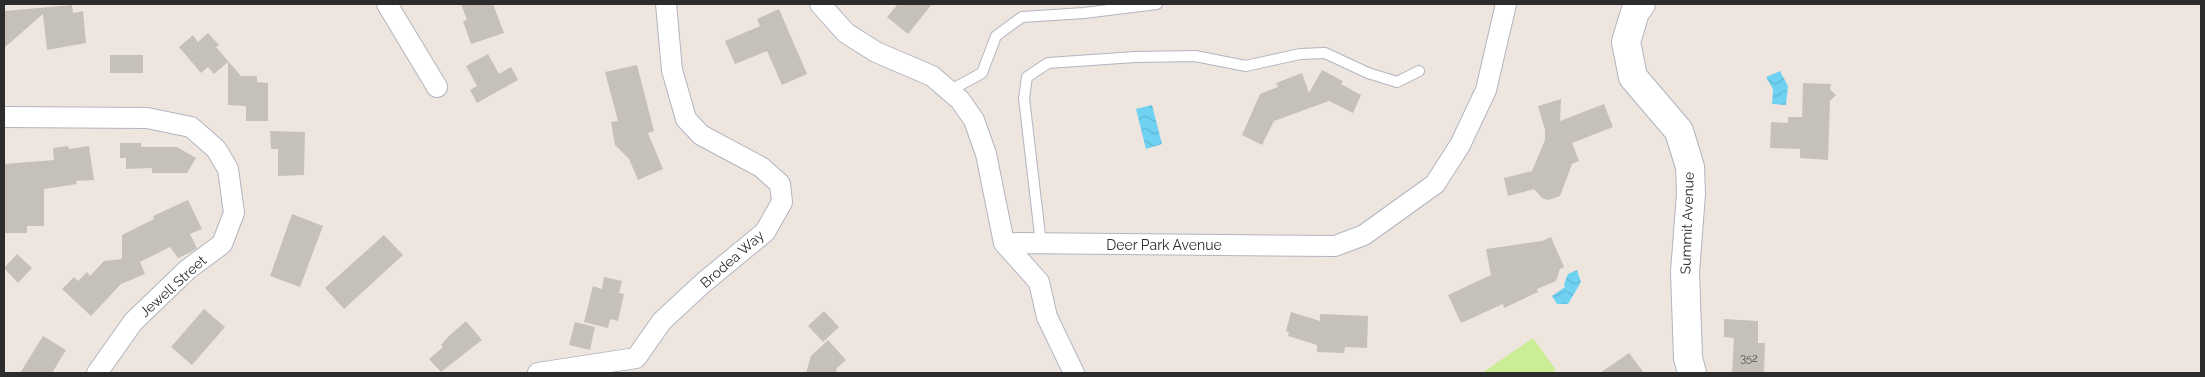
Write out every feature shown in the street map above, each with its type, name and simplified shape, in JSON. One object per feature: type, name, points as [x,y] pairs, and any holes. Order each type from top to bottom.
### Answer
[{"type":"street","points":[[387,4],[437,87]]},
{"type":"street","name":"Brodea Way","points":[[538,373],[636,358],[662,321],[703,283],[765,232],[782,202],[780,184],[761,167],[702,135],[686,119],[672,70],[666,4]]},
{"type":"street","points":[[820,4],[846,33],[876,52],[932,76],[960,100],[974,120],[986,154],[1004,243],[1039,282],[1047,317],[1074,373]]},
{"type":"street","name":"Deer Park Avenue","points":[[1004,243],[1335,246],[1364,235],[1435,184],[1460,144],[1486,90],[1506,4]]},
{"type":"street","name":"Summit Avenue","points":[[1640,4],[1626,42],[1634,77],[1679,131],[1690,167],[1691,194],[1685,272],[1688,358],[1692,373]]},
{"type":"street","name":"Jewell Street","points":[[4,117],[147,118],[191,127],[216,149],[228,169],[234,213],[222,244],[187,270],[134,322],[97,373]]},
{"type":"lane","points":[[949,90],[982,73],[996,36],[1022,17],[1084,13],[1157,4]]},
{"type":"lane","points":[[1041,244],[1024,98],[1027,77],[1048,63],[1135,57],[1195,56],[1246,66],[1300,54],[1325,53],[1368,73],[1397,82],[1419,72]]},
{"type":"green space","points":[[1533,338],[1556,370],[1551,373],[1482,373]]},
{"type":"water","points":[[1780,71],[1788,86],[1786,105],[1772,104],[1773,89],[1766,77]]},
{"type":"water","points":[[1152,105],[1162,144],[1146,149],[1136,109]]},
{"type":"water","points":[[1577,270],[1581,282],[1568,304],[1557,304],[1552,296],[1565,287],[1564,284],[1568,274]]},
{"type":"building","points":[[461,4],[493,4],[504,33],[471,44],[463,21],[467,20]]},
{"type":"building","points":[[898,4],[932,4],[908,34],[887,17]]},
{"type":"building","points":[[72,5],[73,13],[83,11],[86,43],[47,50],[43,14],[4,48],[4,11]]},
{"type":"building","points":[[779,9],[807,74],[782,85],[767,51],[735,64],[725,41],[760,26],[757,19]]},
{"type":"building","points":[[208,33],[219,45],[216,47],[241,76],[257,76],[257,82],[268,83],[268,121],[246,121],[246,106],[228,105],[228,62],[214,74],[208,67],[201,73],[179,47],[193,35],[198,42]]},
{"type":"building","points":[[488,54],[499,74],[511,67],[518,80],[477,103],[470,90],[477,86],[466,66]]},
{"type":"building","points":[[110,55],[143,55],[143,73],[110,73]]},
{"type":"building","points":[[637,65],[654,131],[648,133],[663,169],[638,180],[629,159],[615,145],[611,122],[618,121],[605,72]]},
{"type":"building","points":[[1322,70],[1343,81],[1341,84],[1361,95],[1353,113],[1329,101],[1274,121],[1262,145],[1242,135],[1260,94],[1278,87],[1276,83],[1302,73],[1309,93]]},
{"type":"building","points":[[1803,83],[1831,84],[1830,89],[1836,95],[1830,101],[1828,160],[1800,158],[1800,149],[1770,148],[1771,122],[1788,123],[1788,117],[1802,117]]},
{"type":"building","points":[[1561,99],[1560,121],[1604,104],[1613,127],[1572,143],[1579,161],[1572,164],[1560,196],[1548,200],[1542,198],[1534,189],[1508,196],[1504,178],[1532,171],[1545,140],[1545,130],[1538,106]]},
{"type":"building","points":[[270,131],[305,132],[304,175],[278,176],[278,149],[271,149]]},
{"type":"building","points":[[120,143],[141,143],[141,147],[177,147],[196,158],[187,173],[152,173],[152,168],[126,169],[126,158],[120,158]]},
{"type":"building","points":[[68,146],[69,149],[89,146],[94,180],[76,181],[77,184],[44,189],[44,226],[27,226],[27,233],[4,233],[4,164],[54,160],[53,148]]},
{"type":"building","points":[[188,200],[202,229],[190,234],[197,248],[178,258],[170,247],[140,262],[145,274],[121,284],[91,316],[62,289],[74,277],[78,281],[87,272],[90,276],[104,261],[122,259],[122,235],[154,219],[153,216]]},
{"type":"building","points":[[292,214],[323,226],[300,287],[270,276]]},
{"type":"building","points":[[384,235],[403,255],[344,309],[325,288]]},
{"type":"building","points":[[1551,237],[1564,267],[1560,269],[1556,281],[1537,289],[1538,292],[1504,308],[1503,304],[1461,323],[1448,295],[1491,275],[1486,249],[1542,241]]},
{"type":"building","points":[[17,254],[32,268],[18,283],[4,268]]},
{"type":"building","points":[[604,277],[622,281],[619,293],[624,294],[618,321],[610,319],[608,328],[584,322],[593,286],[602,289]]},
{"type":"building","points":[[204,309],[225,327],[192,365],[171,347]]},
{"type":"building","points":[[824,311],[839,327],[823,342],[808,326]]},
{"type":"building","points":[[1291,312],[1320,321],[1320,314],[1368,316],[1367,348],[1345,347],[1344,353],[1317,352],[1317,345],[1288,336],[1289,332],[1286,331]]},
{"type":"building","points":[[1724,319],[1758,321],[1758,343],[1765,343],[1764,373],[1732,373],[1734,338],[1724,337]]},
{"type":"building","points":[[466,321],[482,340],[441,372],[429,359],[443,347],[441,345],[449,336]]},
{"type":"building","points":[[575,322],[595,327],[590,350],[569,345]]},
{"type":"building","points":[[43,336],[66,350],[52,373],[20,373]]},
{"type":"building","points":[[828,340],[846,360],[837,368],[836,373],[806,373],[811,356]]},
{"type":"building","points":[[1629,353],[1644,373],[1600,373]]}]
